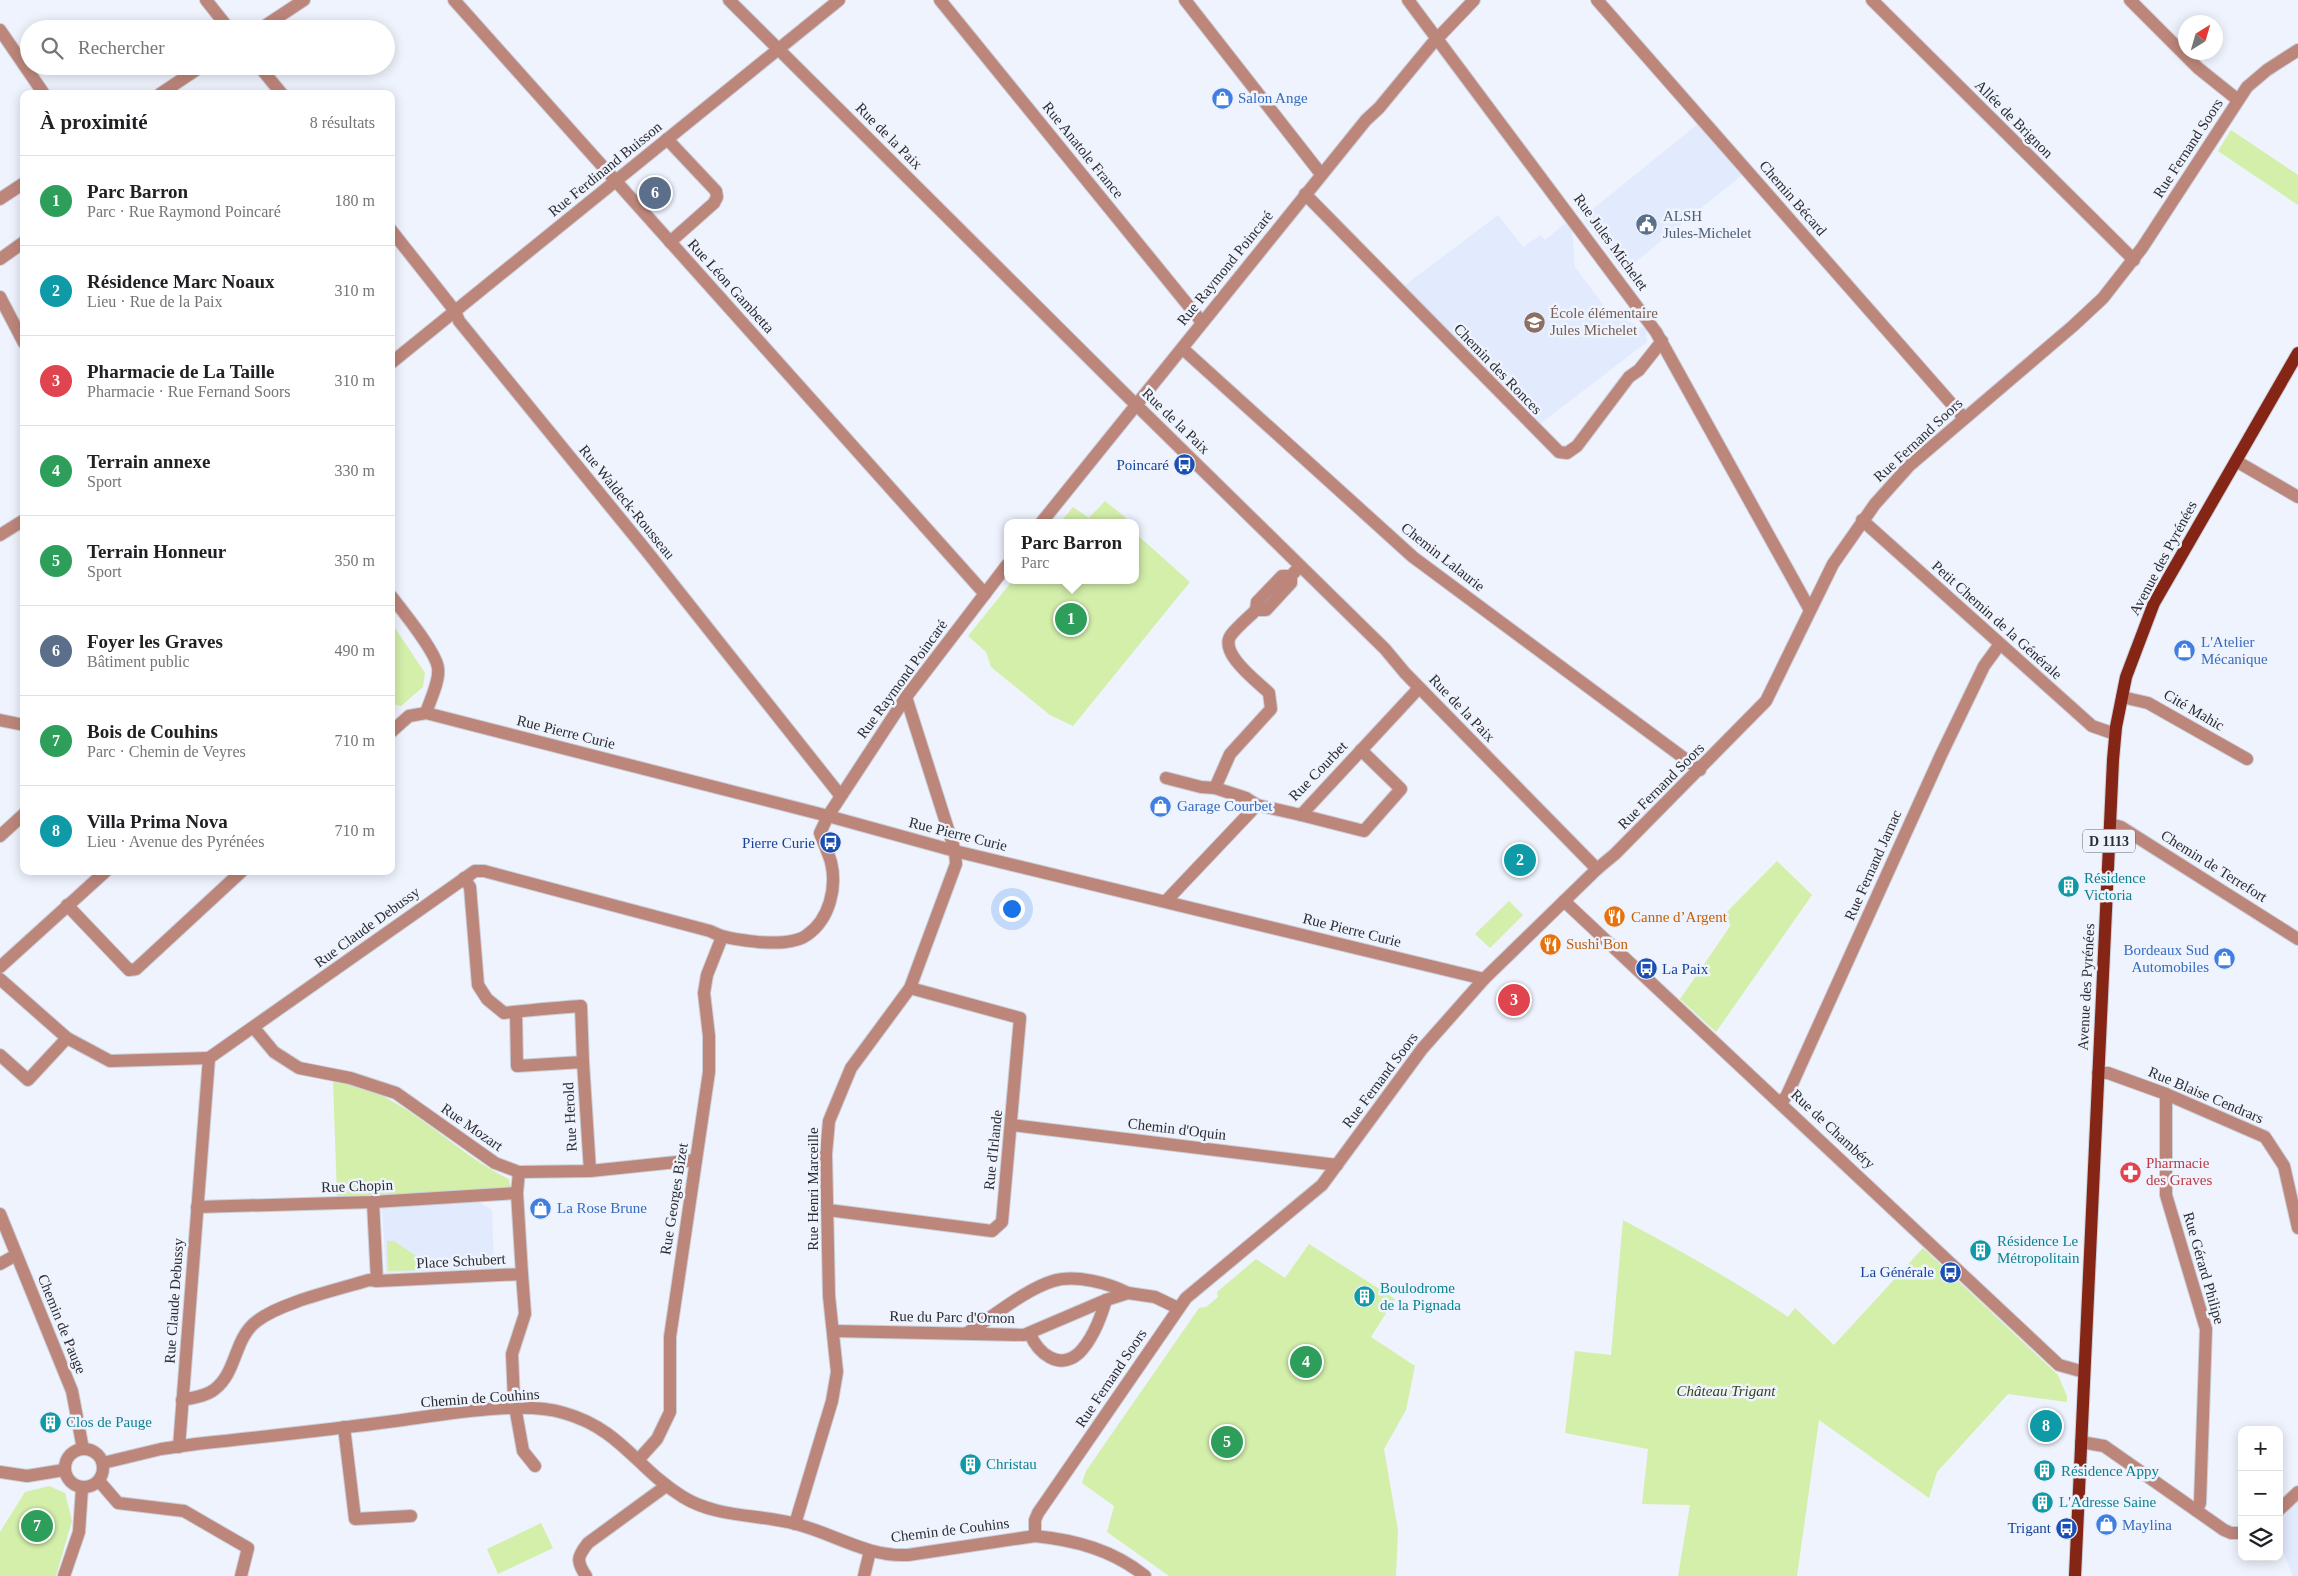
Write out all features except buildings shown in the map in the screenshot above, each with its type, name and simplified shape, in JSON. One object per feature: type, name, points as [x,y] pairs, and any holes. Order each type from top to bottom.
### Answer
[{"type":"main road","name":"Avenue des Pyrénées","points":[[2075,1576],[2115,734],[2122,697],[2137,645],[2154,603],[2298,354]]},
{"type":"street","points":[[206,0],[222,20]]},
{"type":"street","points":[[274,20],[304,0]]},
{"type":"street","name":"Rue Léon Gambetta","points":[[454,0],[984,594]]},
{"type":"street","name":"Rue de la Paix","points":[[729,0],[1136,406],[1385,649],[1419,688],[1597,869]]},
{"type":"street","name":"Rue Ferdinand Buisson","points":[[395,360],[839,0]]},
{"type":"street","name":"Rue Anatole France","points":[[940,0],[1201,321]]},
{"type":"street","points":[[1185,0],[1322,174]]},
{"type":"street","name":"Rue Jules Michelet","points":[[1408,0],[1594,246],[1662,341],[1810,610]]},
{"type":"street","name":"Rue Raymond Poincaré","points":[[1044,519],[1183,349],[1201,321],[1305,194],[1438,38],[1474,0]]},
{"type":"street","name":"Chemin Bécard","points":[[1597,0],[1964,418]]},
{"type":"street","name":"Allée de Brignon","points":[[1872,0],[2134,260]]},
{"type":"street","points":[[2130,0],[2198,68],[2238,100]]},
{"type":"street","points":[[0,30],[20,59]]},
{"type":"street","name":"Rue Fernand Soors","points":[[1035,1536],[1035,1520],[1038,1513],[1178,1308],[1203,1282],[1317,1190],[1338,1165],[1412,1061],[1484,978],[1597,869],[1616,854],[1766,701],[1833,564],[1862,520],[1902,473],[2091,310],[2134,260],[2238,100],[2259,77],[2298,50]]},
{"type":"street","points":[[31,75],[41,90]]},
{"type":"street","points":[[166,90],[188,75]]},
{"type":"street","points":[[266,75],[279,90]]},
{"type":"street","points":[[668,139],[716,191],[717,197],[714,203],[670,242]]},
{"type":"street","points":[[0,199],[20,186]]},
{"type":"street","name":"Chemin des Ronces","points":[[1305,194],[1559,452],[1567,453],[1577,446],[1629,378],[1639,370],[1662,341]]},
{"type":"street","name":"Rue Waldeck-Rousseau","points":[[395,235],[455,310],[458,321],[645,550],[840,795]]},
{"type":"street","points":[[0,259],[20,245]]},
{"type":"street","points":[[0,297],[20,335]]},
{"type":"street","name":"Chemin Lalaurie","points":[[1183,349],[1417,561],[1700,770]]},
{"type":"street","points":[[2236,461],[2298,497]]},
{"type":"street","name":"Petit Chemin de la Générale","points":[[1862,520],[2092,726],[2115,734]]},
{"type":"street","points":[[0,535],[20,522]]},
{"type":"street","points":[[1215,788],[1230,754],[1271,710],[1269,693],[1235,660],[1228,648],[1230,637],[1256,610],[1266,610],[1291,583],[1291,576],[1300,566]]},
{"type":"street","name":"Rue Raymond Poincaré","points":[[828,816],[906,697],[1004,569]]},
{"type":"street","points":[[395,602],[438,667],[437,680],[426,713]]},
{"type":"street","name":"Rue Fernand Jarnac","points":[[1781,1103],[1787,1095],[1941,755],[1984,666],[2000,644]]},
{"type":"street","name":"Rue Courbet","points":[[1166,778],[1201,788],[1215,788],[1246,798],[1256,805],[1301,816],[1419,688]]},
{"type":"street","points":[[906,697],[955,851]]},
{"type":"street","name":"Cité Mahic","points":[[2122,697],[2148,703],[2247,759]]},
{"type":"street","name":"Rue Pierre Curie","points":[[395,728],[409,716],[426,713],[828,816],[955,851],[1484,978]]},
{"type":"street","points":[[0,720],[20,724]]},
{"type":"street","points":[[1301,816],[1364,831],[1401,788],[1361,750]]},
{"type":"street","points":[[1166,901],[1256,805]]},
{"type":"street","name":"Rue Claude Debussy","points":[[179,1447],[209,1058],[475,871],[484,871],[710,931],[722,937],[770,943],[789,941],[807,935],[821,920],[830,906],[833,884],[831,863],[820,833],[828,816]]},
{"type":"street","points":[[0,836],[20,818]]},
{"type":"street","name":"Chemin de Terrefort","points":[[2110,824],[2121,826],[2298,938]]},
{"type":"street","name":"Rue Henri Marceille","points":[[795,1524],[836,1383],[837,1372],[829,1296],[826,1154],[829,1121],[851,1068],[910,988],[956,864],[955,851]]},
{"type":"street","points":[[0,967],[101,875]]},
{"type":"street","points":[[67,905],[129,970],[136,969],[238,875]]},
{"type":"street","points":[[464,878],[470,887],[478,985],[487,1000],[504,1013],[516,1012],[517,1066],[584,1062]]},
{"type":"street","name":"Rue de Chambéry","points":[[1564,901],[2059,1365],[2084,1372]]},
{"type":"street","name":"Rue Georges Bizet","points":[[639,1459],[657,1439],[670,1412],[670,1337],[709,1072],[710,1036],[704,1005],[705,984],[722,937]]},
{"type":"street","points":[[0,979],[67,1038],[110,1061],[209,1058]]},
{"type":"street","name":"Rue d'Irlande","points":[[828,1210],[992,1231],[1002,1222],[1020,1018],[910,988]]},
{"type":"street","name":"Rue Herold","points":[[516,1012],[581,1006],[590,1171]]},
{"type":"street","name":"Rue Mozart","points":[[254,1028],[274,1052],[300,1068],[350,1078],[396,1093],[495,1163],[519,1172],[590,1171],[696,1160]]},
{"type":"street","points":[[0,1055],[28,1080],[67,1038]]},
{"type":"street","name":"Rue Blaise Cendrars","points":[[2098,1073],[2108,1073],[2166,1094],[2265,1137],[2284,1166],[2298,1228]]},
{"type":"street","name":"Rue Gérard Philipe","points":[[2166,1094],[2166,1195],[2206,1329],[2200,1503],[2197,1511]]},
{"type":"street","name":"Chemin d'Oquin","points":[[1012,1125],[1338,1165]]},
{"type":"street","name":"Place Schubert","points":[[182,1400],[215,1390],[225,1378],[242,1338],[255,1322],[271,1312],[368,1280],[522,1274],[517,1193],[519,1172]]},
{"type":"street","name":"Rue Chopin","points":[[197,1207],[372,1202],[517,1193]]},
{"type":"street","points":[[372,1202],[377,1281]]},
{"type":"street","name":"Chemin de Pauge","points":[[0,1214],[72,1391],[83,1449]]},
{"type":"street","points":[[0,1264],[16,1255]]},
{"type":"street","points":[[522,1274],[525,1314],[512,1354],[514,1402],[523,1451],[535,1466]]},
{"type":"street","points":[[967,1333],[1034,1290],[1054,1281],[1073,1279],[1095,1282],[1118,1288],[1128,1294]]},
{"type":"street","name":"Rue du Parc d'Ornon","points":[[834,1331],[1030,1334],[1106,1300],[1128,1294],[1155,1297],[1178,1308]]},
{"type":"street","points":[[1030,1334],[1038,1349],[1046,1357],[1058,1360],[1070,1358],[1082,1348],[1102,1313],[1106,1300]]},
{"type":"street","name":"Chemin de Couhins","points":[[102,1463],[161,1448],[460,1413],[516,1409],[550,1410],[576,1417],[607,1432],[639,1459],[666,1486],[685,1499],[708,1509],[795,1524],[888,1556],[908,1555],[1035,1536],[1074,1541],[1125,1561],[1144,1576]]},
{"type":"street","points":[[344,1427],[355,1519],[411,1516]]},
{"type":"street","points":[[2081,1442],[2097,1443],[2110,1450],[2228,1532],[2238,1533]]},
{"type":"street","points":[[83,1449],[95,1452],[102,1463],[102,1475],[99,1481],[94,1485],[82,1488],[71,1483],[64,1470],[70,1455],[83,1449]]},
{"type":"street","points":[[0,1472],[27,1476],[64,1470]]},
{"type":"street","points":[[99,1481],[118,1503],[184,1511],[248,1548],[241,1576]]},
{"type":"street","points":[[586,1576],[579,1565],[580,1554],[588,1543],[666,1486]]},
{"type":"street","points":[[64,1576],[79,1532],[82,1488]]},
{"type":"street","points":[[2283,1506],[2298,1492]]},
{"type":"street","points":[[864,1576],[870,1551]]},
{"type":"shaded area","points":[[1698,124],[1742,175],[1623,272],[1583,217]]},
{"type":"shaded area","name":"École élémentaire Jules Michelet","points":[[1498,215],[1523,247],[1541,235],[1545,240],[1568,221],[1572,228],[1575,267],[1610,314],[1646,329],[1647,342],[1541,423],[1404,286]]},
{"type":"shaded area","points":[[479,1202],[492,1210],[494,1268],[386,1273],[382,1207]]},
{"type":"shaded area","points":[[2298,1500],[2298,1576],[2293,1576],[2283,1552],[2283,1514]]},
{"type":"green space","points":[[2231,130],[2298,175],[2298,205],[2218,151]]},
{"type":"green space","points":[[1105,501],[1126,518],[1063,519],[1073,507],[1089,518]]},
{"type":"green space","points":[[1139,537],[1190,582],[1073,726],[1050,715],[991,667],[986,652],[968,636],[1010,584],[1139,584]]},
{"type":"green space","points":[[395,628],[425,673],[423,687],[401,706],[395,705]]},
{"type":"green space","points":[[1777,861],[1812,895],[1716,1032],[1680,999],[1731,925],[1722,917]]},
{"type":"green space","points":[[1509,901],[1523,915],[1490,948],[1475,934]]},
{"type":"green space","points":[[333,1082],[358,1087],[382,1096],[404,1108],[466,1153],[509,1179],[511,1191],[337,1196]]},
{"type":"green space","name":"Château Trigant","points":[[1623,1220],[1707,1266],[1788,1317],[1795,1308],[1834,1345],[1923,1248],[2058,1375],[2067,1396],[2067,1402],[2008,1394],[1937,1472],[1929,1498],[1819,1420],[1797,1576],[1678,1576],[1690,1505],[1642,1504],[1648,1449],[1565,1433],[1575,1351],[1611,1355]]},
{"type":"green space","points":[[387,1241],[394,1241],[425,1262],[425,1270],[388,1271]]},
{"type":"green space","points":[[1309,1244],[1395,1299],[1371,1337],[1415,1366],[1406,1410],[1384,1449],[1398,1530],[1396,1576],[1169,1576],[1107,1532],[1114,1506],[1082,1483],[1086,1471],[1199,1308],[1206,1307],[1218,1297],[1217,1292],[1256,1259],[1285,1278]]},
{"type":"green space","points":[[49,1486],[65,1493],[72,1521],[56,1576],[0,1576],[0,1532],[25,1492]]},
{"type":"green space","points":[[541,1523],[553,1548],[498,1574],[487,1549]]},
{"type":"place","name":"Salon Ange","points":[[1222,98]]},
{"type":"place","name":"Foyer les Graves","points":[[655,193]]},
{"type":"place","name":"ALSH Jules-Michelet","points":[[1647,225]]},
{"type":"place","name":"École élémentaire Jules Michelet","points":[[1534,322]]},
{"type":"place","name":"Poincaré","points":[[1185,465]]},
{"type":"place","name":"Parc Barron","points":[[1071,619]]},
{"type":"place","name":"L'Atelier Mécanique","points":[[2185,651]]},
{"type":"place","name":"Garage Courbet","points":[[1161,806]]},
{"type":"place","name":"Pierre Curie","points":[[831,843]]},
{"type":"place","name":"Résidence Marc Noaux","points":[[1520,860]]},
{"type":"place","name":"Résidence Victoria","points":[[2068,887]]},
{"type":"place","name":"Canne d’Argent","points":[[1615,917]]},
{"type":"place","name":"Sushi Bon","points":[[1550,944]]},
{"type":"place","name":"Bordeaux Sud Automobiles","points":[[2225,959]]},
{"type":"place","name":"La Paix","points":[[1646,969]]},
{"type":"place","name":"Pharmacie de La Taille","points":[[1514,1000]]},
{"type":"place","name":"Pharmacie des Graves","points":[[2130,1172]]},
{"type":"place","name":"La Rose Brune","points":[[541,1208]]},
{"type":"place","name":"Résidence Le Métropolitain","points":[[1981,1250]]},
{"type":"place","name":"La Générale","points":[[1950,1272]]},
{"type":"place","name":"Boulodrome de la Pignada","points":[[1364,1297]]},
{"type":"place","name":"Terrain annexe","points":[[1306,1362]]},
{"type":"place","name":"Clos de Pauge","points":[[50,1422]]},
{"type":"place","name":"Villa Prima Nova","points":[[2046,1426]]},
{"type":"place","name":"Terrain Honneur","points":[[1227,1442]]},
{"type":"place","name":"Christau","points":[[970,1464]]},
{"type":"place","name":"Résidence Appy","points":[[2045,1471]]},
{"type":"place","name":"L'Adresse Saine","points":[[2043,1502]]},
{"type":"place","name":"Maylina","points":[[2106,1525]]},
{"type":"place","name":"Bois de Couhins","points":[[37,1526]]},
{"type":"place","name":"Trigant","points":[[2067,1528]]}]
